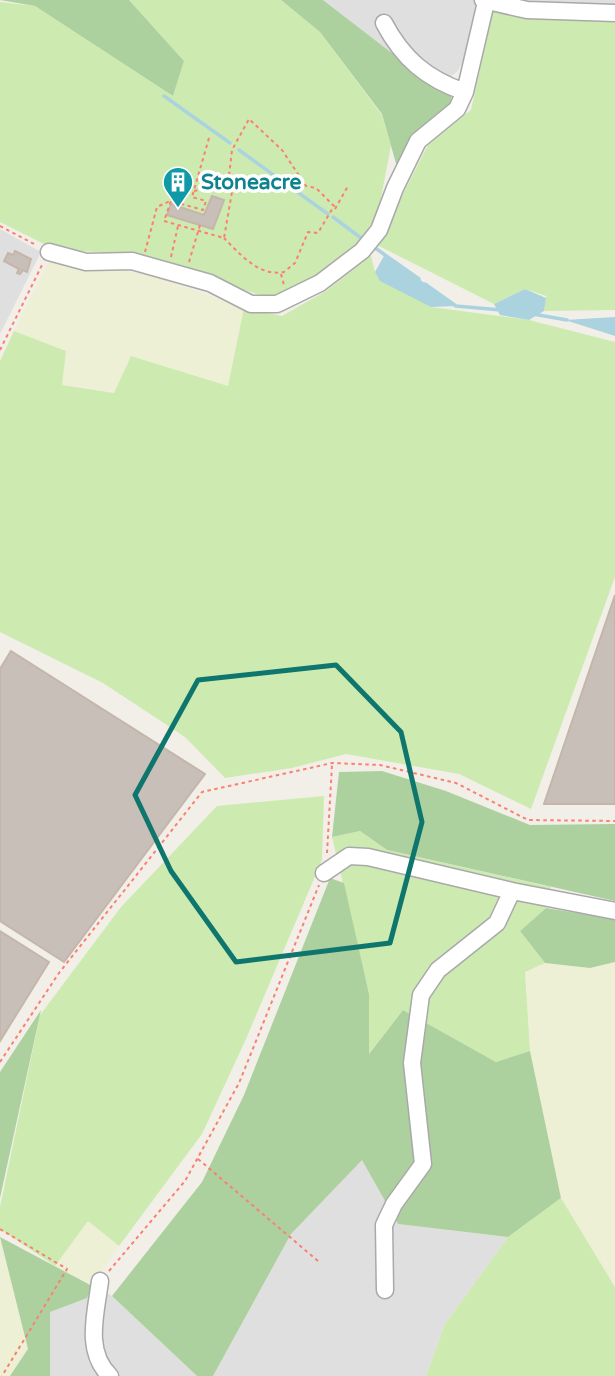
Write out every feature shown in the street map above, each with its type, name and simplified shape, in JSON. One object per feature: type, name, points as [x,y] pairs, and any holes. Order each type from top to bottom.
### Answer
[{"type":"street","points":[[49,252],[86,262],[132,261],[210,283],[251,304],[277,304],[320,284],[362,251],[380,230],[395,187],[418,141],[457,109],[465,92],[485,1],[538,11],[615,13]]},
{"type":"street","points":[[384,23],[395,43],[424,73],[438,82],[465,92]]},
{"type":"street","points":[[324,873],[349,856],[368,857],[512,891],[615,911]]},
{"type":"street","points":[[385,1290],[384,1225],[394,1204],[422,1164],[412,1063],[421,995],[438,970],[497,923],[512,891]]},
{"type":"street","points":[[100,1281],[93,1342],[104,1370],[110,1376]]},
{"type":"path","points":[[224,238],[232,192],[232,150],[249,119],[282,150],[306,186],[323,194],[334,210]]},
{"type":"path","points":[[192,197],[209,138]]},
{"type":"path","points":[[194,191],[230,184]]},
{"type":"path","points":[[171,201],[164,221],[224,238],[246,260],[263,270],[284,272],[295,263],[308,232],[318,233],[348,186]]},
{"type":"path","points":[[144,260],[157,207],[171,201],[187,203],[203,210],[206,201],[189,196],[187,203]]},
{"type":"path","points":[[170,257],[178,225]]},
{"type":"path","points":[[185,276],[200,225]]},
{"type":"path","points":[[0,226],[49,252],[0,350]]},
{"type":"path","points":[[100,1281],[185,1181],[239,1083],[327,864],[332,764]]},
{"type":"path","points":[[0,1062],[59,973],[202,792],[332,764],[380,765],[456,783],[528,820],[615,821]]},
{"type":"path","points":[[197,1158],[318,1261]]},
{"type":"path","points":[[0,1229],[67,1269],[2,1376]]},
{"type":"highlighted area","points":[[336,665],[401,732],[422,822],[390,943],[236,962],[171,871],[135,795],[198,680]]},
{"type":"shaded area","points":[[323,0],[479,2],[471,44],[458,71],[436,87]]},
{"type":"shaded area","points":[[521,0],[615,0],[615,9],[520,5]]},
{"type":"shaded area","points":[[0,229],[41,252],[0,334]]},
{"type":"shaded area","points":[[362,1159],[398,1224],[508,1237],[445,1324],[426,1376],[213,1376],[291,1234]]},
{"type":"shaded area","points":[[72,1275],[112,1296],[197,1376],[10,1376]]},
{"type":"green space","points":[[0,0],[129,0],[184,61],[173,96],[35,6]]},
{"type":"green space","points":[[129,0],[281,0],[320,32],[382,115],[391,146],[378,213],[353,254],[317,280],[274,299],[124,254],[54,249],[0,222],[0,2],[35,6],[173,96],[184,61]]},
{"type":"green space","points":[[281,0],[323,0],[436,87],[451,92],[452,106],[423,126],[397,167],[382,114],[320,32]]},
{"type":"green space","points":[[493,11],[615,20],[615,310],[544,311],[546,296],[525,289],[494,304],[377,245],[431,139],[471,110]]},
{"type":"green space","points":[[371,256],[375,272],[431,307],[529,320],[615,342],[615,577],[531,809],[459,774],[346,754],[292,768],[225,778],[185,737],[103,683],[0,632],[0,361],[14,331],[66,351],[62,385],[114,393],[131,356],[228,386],[244,308],[282,316],[326,291]]},
{"type":"green space","points":[[49,260],[148,274],[244,308],[229,386],[131,356],[114,393],[62,385],[66,351],[14,331]]},
{"type":"green space","points":[[382,771],[446,791],[530,825],[615,824],[615,901],[387,850],[360,831],[332,837],[339,772]]},
{"type":"green space","points":[[324,796],[322,860],[246,1039],[202,1134],[119,1246],[88,1221],[55,1266],[0,1229],[0,1207],[40,1015],[121,907],[217,806]]},
{"type":"green space","points":[[360,831],[387,850],[551,887],[546,908],[520,931],[545,963],[525,972],[530,1051],[496,1062],[403,1010],[368,1055],[369,994],[332,837]]},
{"type":"green space","points":[[330,878],[344,883],[369,994],[369,1054],[403,1010],[496,1062],[530,1051],[561,1198],[508,1237],[398,1224],[362,1160],[291,1234],[213,1376],[197,1376],[112,1296],[202,1182],[244,1095]]},
{"type":"green space","points":[[546,908],[615,919],[615,962],[590,968],[545,963],[520,931]]},
{"type":"green space","points":[[615,962],[615,1287],[561,1198],[530,1051],[525,972],[545,963],[590,968]]},
{"type":"green space","points":[[41,1010],[0,1198],[0,1072]]},
{"type":"green space","points":[[561,1198],[615,1287],[615,1376],[426,1376],[445,1324],[508,1237]]},
{"type":"green space","points":[[88,1221],[119,1246],[92,1286],[55,1266]]},
{"type":"green space","points":[[0,1237],[92,1286],[87,1298],[50,1312],[50,1376],[10,1376],[28,1349]]},
{"type":"green space","points":[[0,1239],[28,1349],[10,1376],[0,1376]]},
{"type":"water","points":[[385,254],[456,306],[431,307],[380,281],[375,272]]},
{"type":"water","points":[[525,289],[546,298],[544,311],[529,320],[500,315],[494,304]]},
{"type":"water","points":[[615,317],[615,336],[565,320]]},
{"type":"building","name":"Stoneacre","points":[[212,196],[224,200],[213,229],[167,215],[171,204],[204,215]]},
{"type":"building","points":[[15,251],[31,259],[27,272],[23,270],[20,274],[17,273],[19,269],[4,261],[8,253],[13,255]]},
{"type":"building","points":[[615,595],[615,804],[544,804]]},
{"type":"building","points":[[11,651],[205,774],[64,962],[0,921],[0,669]]},
{"type":"building","points":[[0,931],[49,962],[0,1041]]},
{"type":"waterway","points":[[164,96],[230,143]]},
{"type":"waterway","points":[[239,150],[328,214]]},
{"type":"waterway","points":[[333,217],[365,241]]},
{"type":"waterway","points":[[371,245],[419,279]]},
{"type":"waterway","points":[[425,284],[456,306],[501,310]]},
{"type":"waterway","points":[[533,314],[567,320]]},
{"type":"place","name":"Stoneacre","points":[[178,209]]}]
